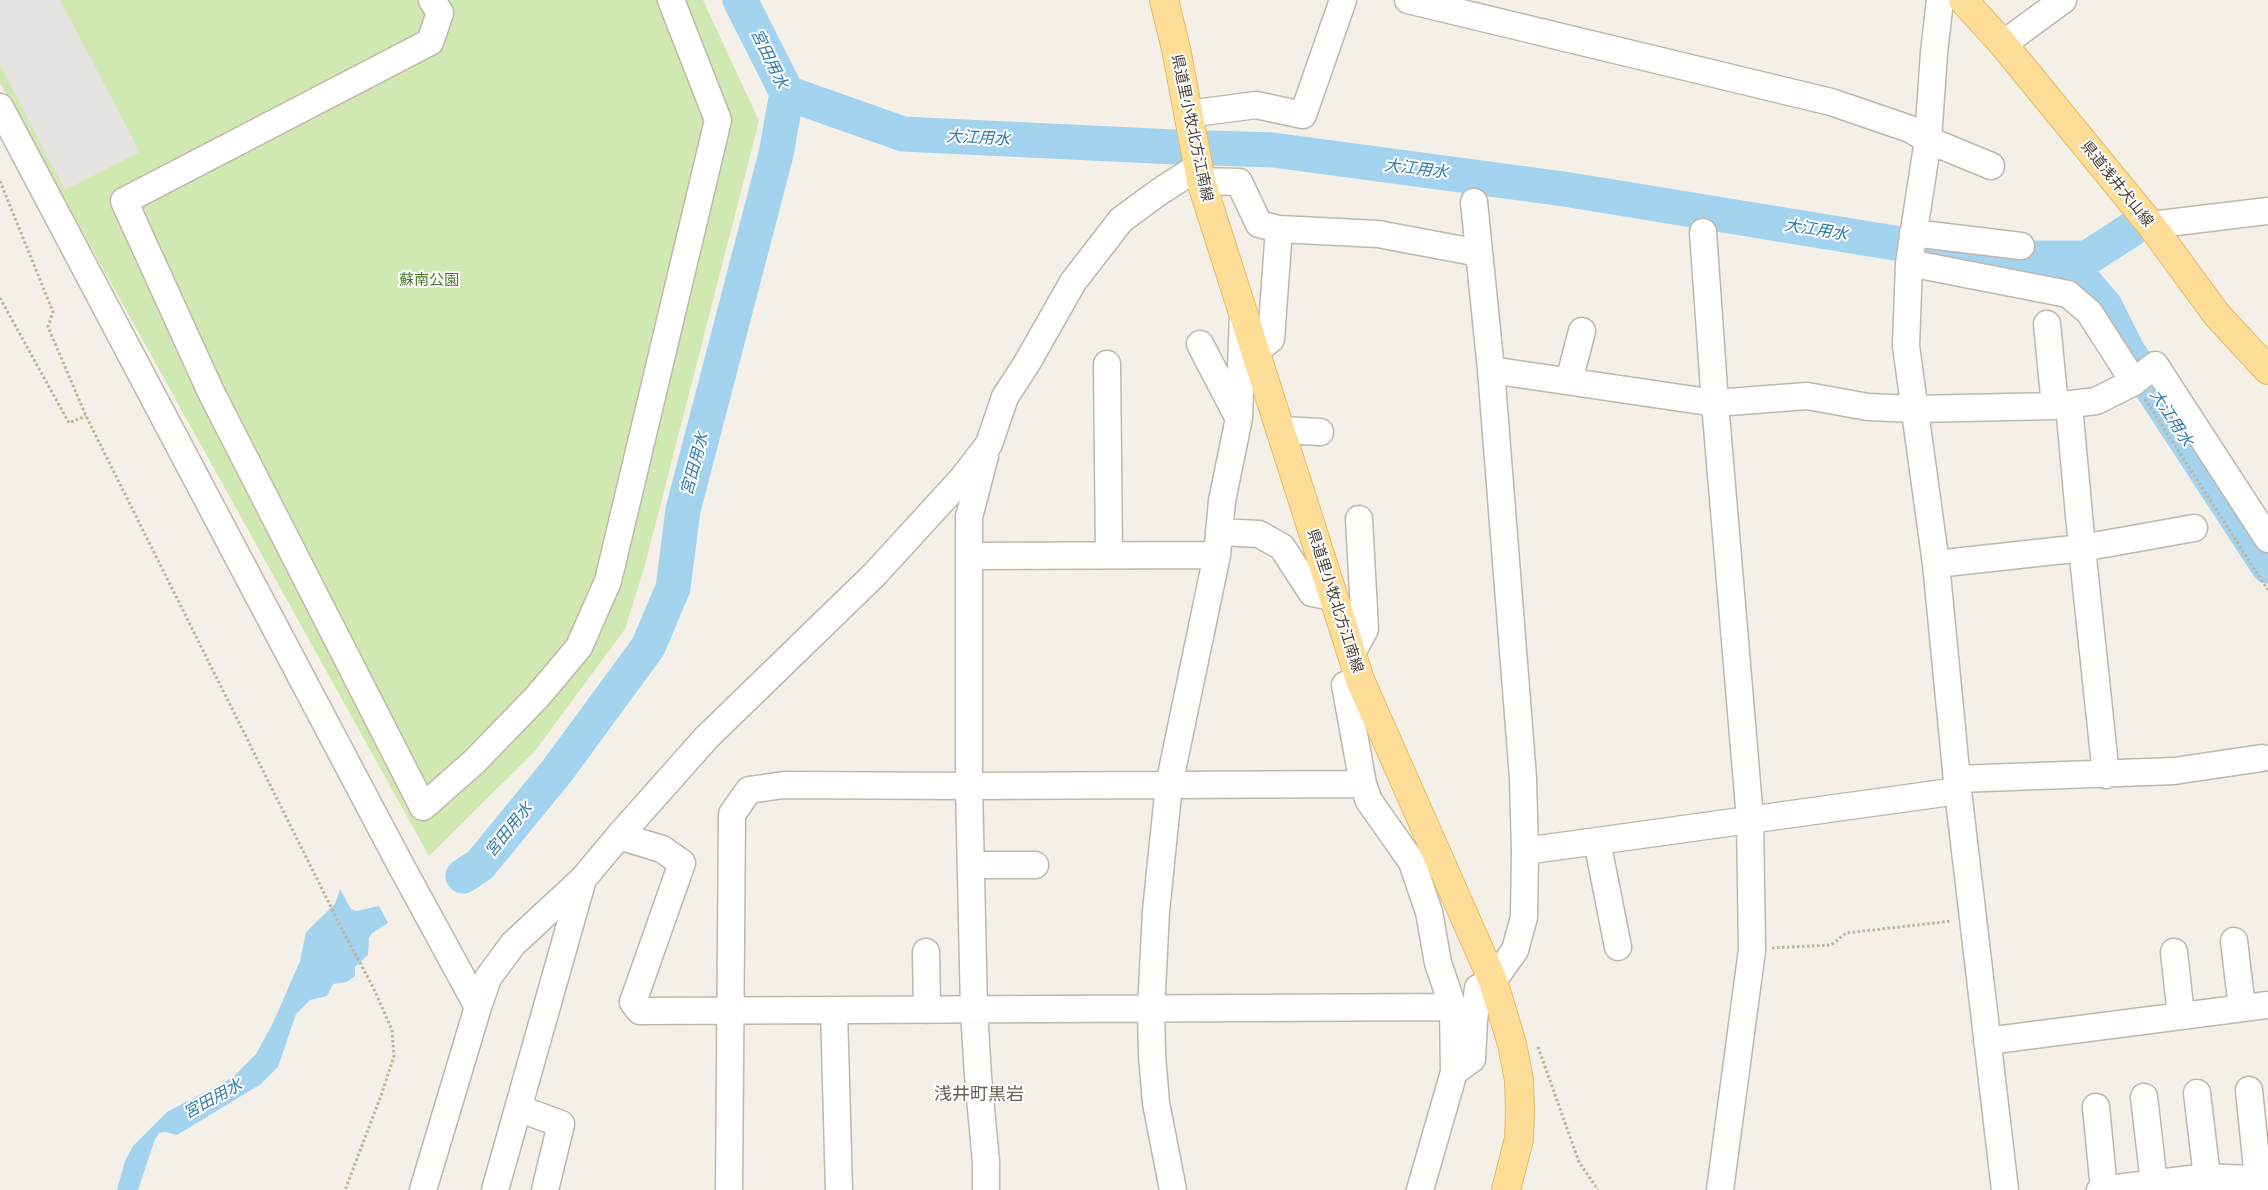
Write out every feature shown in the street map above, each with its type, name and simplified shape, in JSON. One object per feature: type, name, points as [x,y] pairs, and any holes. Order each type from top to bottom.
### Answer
[{"type":"main road","name":"県道里小牧北方江南線","points":[[1164,0],[1200,174],[1360,680],[1494,981],[1512,1044],[1519,1080],[1519,1139],[1506,1190]]},
{"type":"main road","name":"県道浅井犬山線","points":[[1963,0],[2003,44],[2150,225],[2217,315],[2268,370]]},
{"type":"street","points":[[432,0],[440,13],[430,42],[124,201],[211,392],[423,807],[474,762],[538,696],[579,647],[608,581],[718,120],[671,0]]},
{"type":"street","points":[[1188,114],[1256,105],[1303,115],[1343,0]]},
{"type":"street","points":[[1408,0],[1831,102],[1910,129],[1928,140],[1991,166]]},
{"type":"street","points":[[1940,0],[1928,140],[1909,262],[1906,346],[1936,564],[1957,785],[2005,1190]]},
{"type":"street","points":[[2003,44],[2063,0]]},
{"type":"street","points":[[0,108],[399,862],[478,1007]]},
{"type":"street","points":[[986,1190],[986,1162],[974,1010],[969,786],[968,517],[1005,397],[1027,363],[1073,282],[1121,220],[1159,192],[1200,174],[1238,182],[1259,224],[1278,229],[1378,234],[1479,253]]},
{"type":"street","points":[[1454,1072],[1472,1059],[1478,988],[1494,981],[1515,950],[1524,917],[1523,778],[1491,370],[1474,202]]},
{"type":"street","points":[[2150,225],[2268,211]]},
{"type":"street","points":[[1255,352],[1271,339],[1287,300],[1278,229]]},
{"type":"street","points":[[1703,232],[1715,403],[1750,819],[1752,950],[1720,1190]]},
{"type":"street","points":[[1913,233],[2021,246]]},
{"type":"street","points":[[1909,262],[2068,294],[2089,312],[2143,374],[2268,539]]},
{"type":"street","points":[[1173,1190],[1156,1103],[1152,1056],[1151,1010],[1156,911],[1169,785],[1218,544],[1222,501],[1238,418],[1243,314]]},
{"type":"street","points":[[2047,324],[2062,406],[2082,548],[2106,775]]},
{"type":"street","points":[[1568,382],[1582,330]]},
{"type":"street","points":[[1200,344],[1238,418]]},
{"type":"street","points":[[1107,364],[1109,554]]},
{"type":"street","points":[[1491,370],[1715,403],[1807,396],[1868,407],[1916,409],[2062,406],[2096,401],[2143,374]]},
{"type":"street","points":[[1280,430],[1320,432]]},
{"type":"street","points":[[423,1190],[488,978],[514,944],[583,879],[707,737],[874,575],[962,479],[989,444]]},
{"type":"street","points":[[1352,653],[1364,629],[1359,519]]},
{"type":"street","points":[[1936,564],[2082,548],[2194,528]]},
{"type":"street","points":[[969,556],[1109,554],[1218,544],[1259,534],[1282,547],[1312,593],[1333,597]]},
{"type":"street","points":[[1360,680],[1345,684],[1363,784],[1369,801],[1412,862],[1429,912],[1438,963],[1453,1007],[1454,1072],[1420,1190]]},
{"type":"street","points":[[1525,851],[1750,819],[1957,785],[2174,771],[2262,758]]},
{"type":"street","points":[[729,1190],[732,814],[749,790],[784,785],[1363,784]]},
{"type":"street","points":[[619,836],[662,849],[682,863],[633,1002],[640,1011],[1151,1010],[1453,1007]]},
{"type":"street","points":[[1597,840],[1618,947]]},
{"type":"street","points":[[971,865],[1035,865]]},
{"type":"street","points":[[495,1190],[520,1108],[583,879]]},
{"type":"street","points":[[2234,941],[2242,1008]]},
{"type":"street","points":[[926,952],[927,1010]]},
{"type":"street","points":[[2174,952],[2181,1016]]},
{"type":"street","points":[[1987,1041],[2268,1005]]},
{"type":"street","points":[[834,1011],[839,1190]]},
{"type":"street","points":[[2096,1107],[2102,1190],[2207,1177],[2263,1180],[2249,1090]]},
{"type":"street","points":[[2197,1094],[2207,1177]]},
{"type":"street","points":[[2144,1097],[2154,1183]]},
{"type":"street","points":[[520,1108],[560,1124],[545,1190]]},
{"type":"path","points":[[0,181],[53,312],[48,327],[86,416],[346,937],[373,986],[392,1030],[394,1056],[345,1190]]},
{"type":"path","points":[[0,298],[69,423],[86,416]]},
{"type":"path","points":[[2143,374],[2188,469],[2268,590]]},
{"type":"path","points":[[1752,950],[1832,945],[1846,934],[1974,918]]},
{"type":"path","points":[[1536,1040],[1579,1162],[1598,1190]]},
{"type":"green space","name":"蘇南公園","points":[[0,0],[703,0],[759,121],[645,565],[625,629],[535,751],[429,856],[0,83]]},
{"type":"shaded area","points":[[0,0],[60,0],[140,152],[65,190],[0,65]]},
{"type":"water","points":[[340,889],[351,909],[356,911],[379,906],[388,923],[372,933],[369,938],[368,955],[355,967],[355,976],[347,982],[333,984],[327,996],[310,1000],[296,1014],[278,1067],[261,1084],[177,1135],[165,1132],[159,1133],[155,1139],[138,1190],[117,1190],[125,1161],[133,1146],[167,1112],[232,1078],[256,1054],[273,1023],[300,961],[306,932],[335,904]]},
{"type":"waterway","name":"宮田用水","points":[[463,876],[480,865],[557,771],[648,647],[673,588],[683,510],[776,154],[787,93],[740,0]]},
{"type":"waterway","name":"大江用水","points":[[787,93],[903,134],[1175,147]]},
{"type":"waterway","name":"大江用水","points":[[1211,148],[1273,150],[1564,189],[2023,264],[2088,286],[2105,306],[2127,350],[2268,566]]},
{"type":"waterway","points":[[2035,258],[2087,258],[2132,229]]},
{"type":"district","name":"浅井町黒岩","points":[[979,1095]]}]
